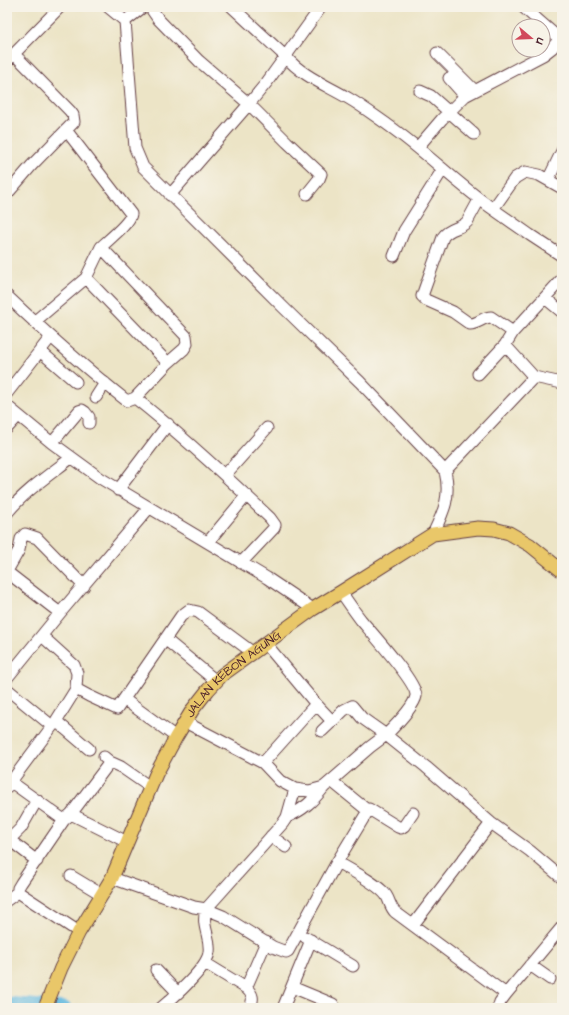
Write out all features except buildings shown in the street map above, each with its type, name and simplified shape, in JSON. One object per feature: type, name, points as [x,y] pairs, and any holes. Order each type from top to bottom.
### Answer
[{"type":"main road","name":"JALAN KEBON AGUNG","points":[[45,1008],[60,968],[79,932],[112,878],[150,787],[176,737],[193,709],[222,675],[313,609],[433,534],[478,528],[494,529],[509,533],[530,545],[562,571]]},
{"type":"street","points":[[7,194],[32,165],[74,122],[73,115],[10,57],[60,7]]},
{"type":"street","points":[[108,7],[125,21],[135,148],[143,167],[277,302],[360,382],[445,471],[448,490],[446,501],[441,517],[433,534]]},
{"type":"street","points":[[125,21],[143,7]]},
{"type":"street","points":[[150,7],[159,20],[199,62],[249,104],[321,174],[319,180],[307,194]]},
{"type":"street","points":[[232,7],[305,75],[349,98],[388,125],[418,147],[443,170],[480,200],[562,256]]},
{"type":"street","points":[[170,195],[267,82],[321,7]]},
{"type":"street","points":[[418,147],[449,112],[469,93],[543,55],[561,39],[523,7]]},
{"type":"street","points":[[437,53],[469,93]]},
{"type":"street","points":[[449,78],[469,93]]},
{"type":"street","points":[[420,91],[431,96],[474,134]]},
{"type":"street","points":[[34,322],[86,278],[101,247],[131,217],[131,214],[66,130]]},
{"type":"street","points":[[548,180],[562,151]]},
{"type":"street","points":[[394,256],[404,232],[443,170]]},
{"type":"street","points":[[492,209],[515,178],[521,173],[532,172],[562,188]]},
{"type":"street","points":[[480,200],[467,222],[464,225],[452,229],[443,237],[422,296],[426,300],[453,312],[470,324],[477,323],[485,318],[491,317],[513,332]]},
{"type":"street","points":[[7,296],[50,338],[127,401],[135,398],[168,363],[184,349],[187,344],[186,336],[101,247]]},
{"type":"street","points":[[86,278],[168,363]]},
{"type":"street","points":[[478,374],[505,345],[513,332],[562,279]]},
{"type":"street","points":[[545,298],[562,312]]},
{"type":"street","points":[[7,393],[50,338]]},
{"type":"street","points":[[505,345],[534,377],[562,383]]},
{"type":"street","points":[[40,351],[76,382]]},
{"type":"street","points":[[445,471],[534,377]]},
{"type":"street","points":[[96,397],[106,383]]},
{"type":"street","points":[[135,398],[168,424],[270,518],[274,525],[271,530],[241,563]]},
{"type":"street","points":[[7,406],[52,444],[118,490],[267,578],[313,609]]},
{"type":"street","points":[[52,444],[79,411],[82,410],[90,417],[89,423]]},
{"type":"street","points":[[7,428],[18,416]]},
{"type":"street","points":[[118,490],[168,424]]},
{"type":"street","points":[[225,475],[267,428]]},
{"type":"street","points":[[7,513],[25,494],[71,458]]},
{"type":"street","points":[[208,542],[247,496]]},
{"type":"street","points":[[7,678],[60,613],[150,508]]},
{"type":"street","points":[[60,613],[7,571],[19,550],[21,538],[25,534],[30,534],[37,538],[84,586]]},
{"type":"street","points":[[162,1008],[178,994],[205,963],[209,951],[204,923],[206,909],[287,817],[308,806],[316,799],[324,788],[370,747],[386,735],[416,698],[416,692],[412,684],[382,644],[361,620],[341,592]]},
{"type":"street","points":[[76,689],[115,709],[119,708],[181,616],[190,610],[195,611],[252,652]]},
{"type":"street","points":[[42,636],[74,665],[77,679],[76,689],[54,723],[9,783],[67,817],[127,842]]},
{"type":"street","points":[[165,639],[216,681]]},
{"type":"street","points":[[266,644],[332,721]]},
{"type":"street","points":[[7,690],[89,749]]},
{"type":"street","points":[[125,700],[176,737]]},
{"type":"street","points":[[263,763],[316,704]]},
{"type":"street","points":[[322,731],[344,710],[352,706],[362,718],[386,735],[491,823],[530,851],[562,878]]},
{"type":"street","points":[[185,722],[263,763],[280,781],[294,789],[314,791],[324,788]]},
{"type":"street","points":[[7,900],[18,892],[18,888],[21,883],[107,760],[121,767],[150,787]]},
{"type":"street","points":[[335,784],[367,810],[370,809],[398,827],[401,828],[404,826],[413,813]]},
{"type":"street","points":[[287,817],[294,789]]},
{"type":"street","points":[[37,800],[21,828],[8,839],[37,861]]},
{"type":"street","points":[[112,878],[194,907],[206,909],[234,923],[278,950],[287,952],[299,933],[336,862],[367,810]]},
{"type":"street","points":[[413,925],[491,823]]},
{"type":"street","points":[[271,836],[286,848]]},
{"type":"street","points":[[336,862],[357,873],[382,890],[394,912],[506,994]]},
{"type":"street","points":[[71,876],[101,894]]},
{"type":"street","points":[[18,892],[79,932]]},
{"type":"street","points":[[498,1008],[500,1002],[506,994],[562,927]]},
{"type":"street","points":[[299,933],[353,966]]},
{"type":"street","points":[[284,1008],[311,940]]},
{"type":"street","points":[[246,988],[266,942]]},
{"type":"street","points":[[205,963],[251,992],[253,1000],[250,1008]]},
{"type":"street","points":[[530,965],[550,979]]},
{"type":"street","points":[[156,970],[178,994]]},
{"type":"street","points":[[292,987],[333,1004]]},
{"type":"waterway","points":[[7,1003],[65,1008]]}]
